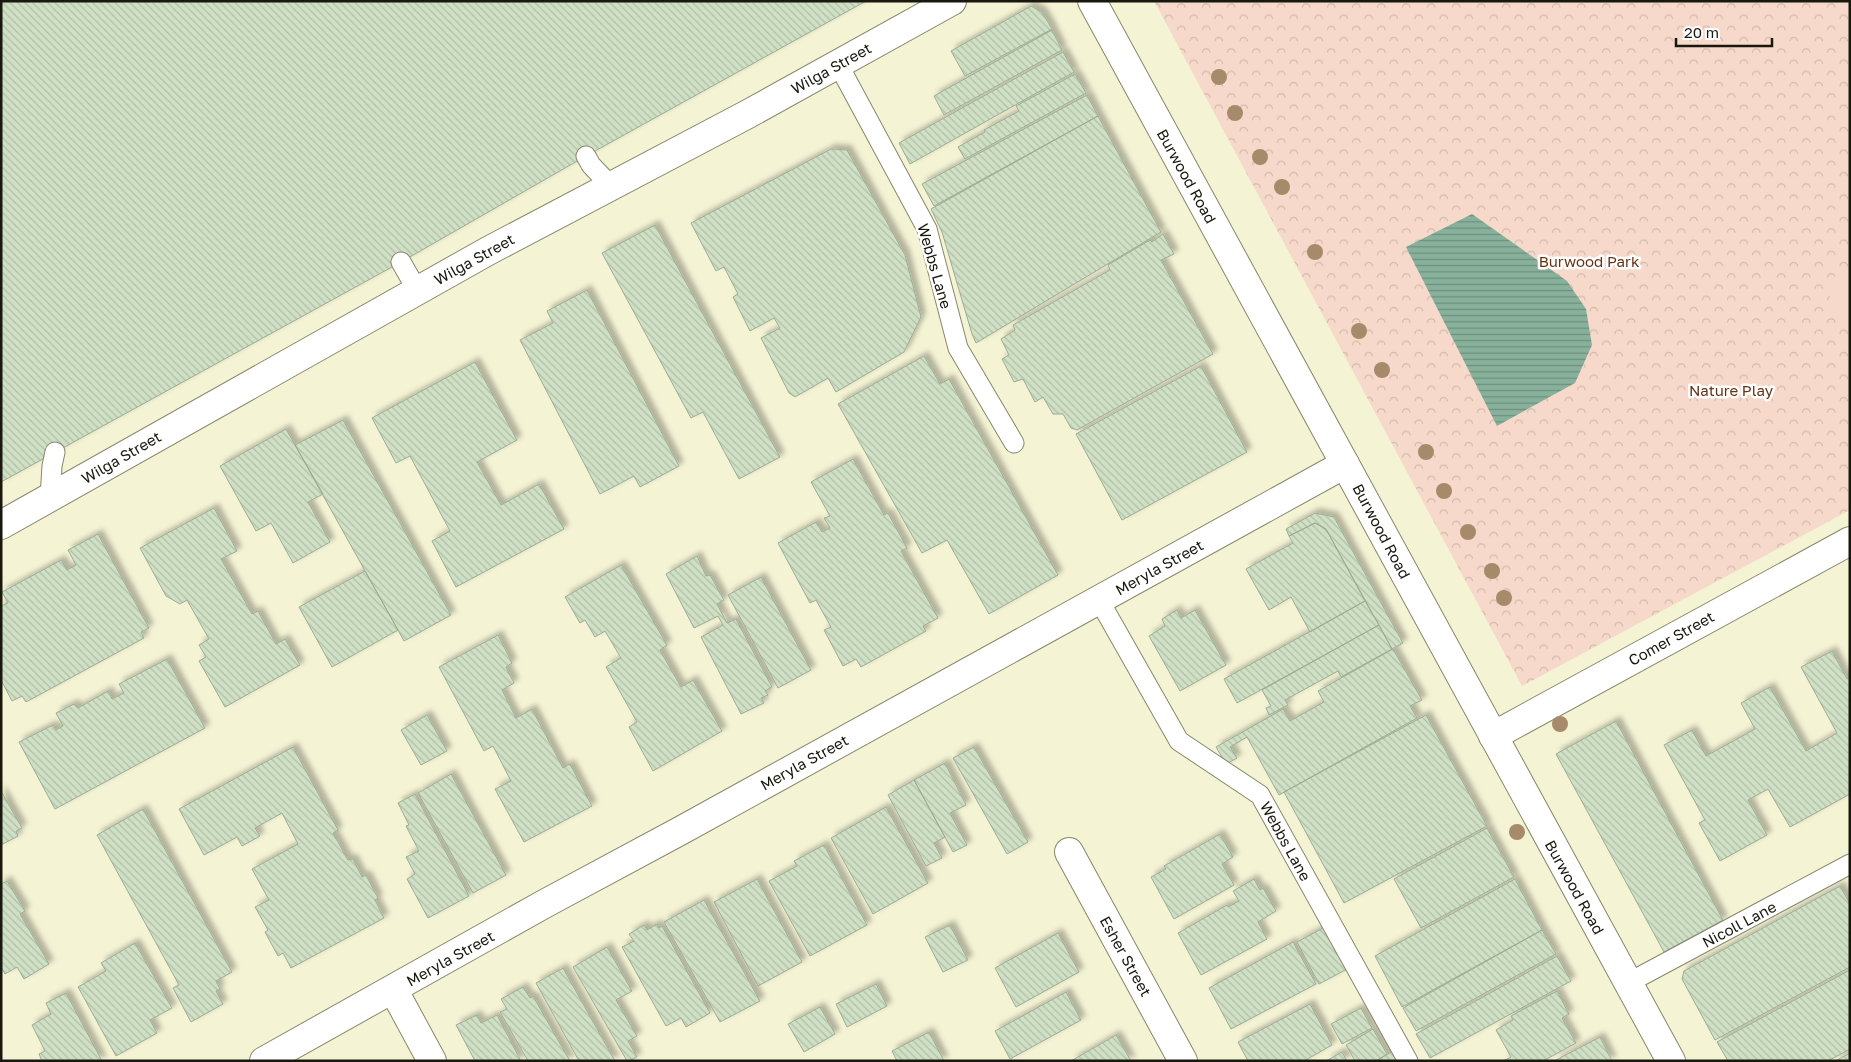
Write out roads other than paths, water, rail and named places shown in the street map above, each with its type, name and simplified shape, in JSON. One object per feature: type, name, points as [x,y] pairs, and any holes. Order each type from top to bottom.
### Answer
[{"type":"street","name":"Wilga Street","points":[[1,525],[417,290],[610,185],[748,114],[952,1]]},
{"type":"street","name":"Burwood Road","points":[[1092,1],[1671,1061]]},
{"type":"street","name":"Meryla Street","points":[[264,1061],[546,903],[1345,464]]},
{"type":"street","name":"Comer Street","points":[[1493,736],[1730,605],[1850,542]]},
{"type":"street","name":"Esher Street","points":[[1069,852],[1183,1061]]},
{"type":"street","points":[[393,989],[432,1061]]},
{"type":"lane","name":"Webbs Lane","points":[[838,64],[927,229],[958,348],[1014,443]]},
{"type":"lane","points":[[586,156],[591,165],[610,185]]},
{"type":"lane","points":[[401,262],[417,290]]},
{"type":"lane","points":[[50,498],[55,452]]},
{"type":"lane","name":"Webbs Lane","points":[[1099,600],[1179,741],[1260,795],[1408,1061]]},
{"type":"lane","name":"Nicoll Lane","points":[[1628,983],[1849,868]]},
{"type":"park label","name":"Burwood Park","points":[[1589,261]]},
{"type":"park label","name":"Nature Play","points":[[1731,390]]}]
